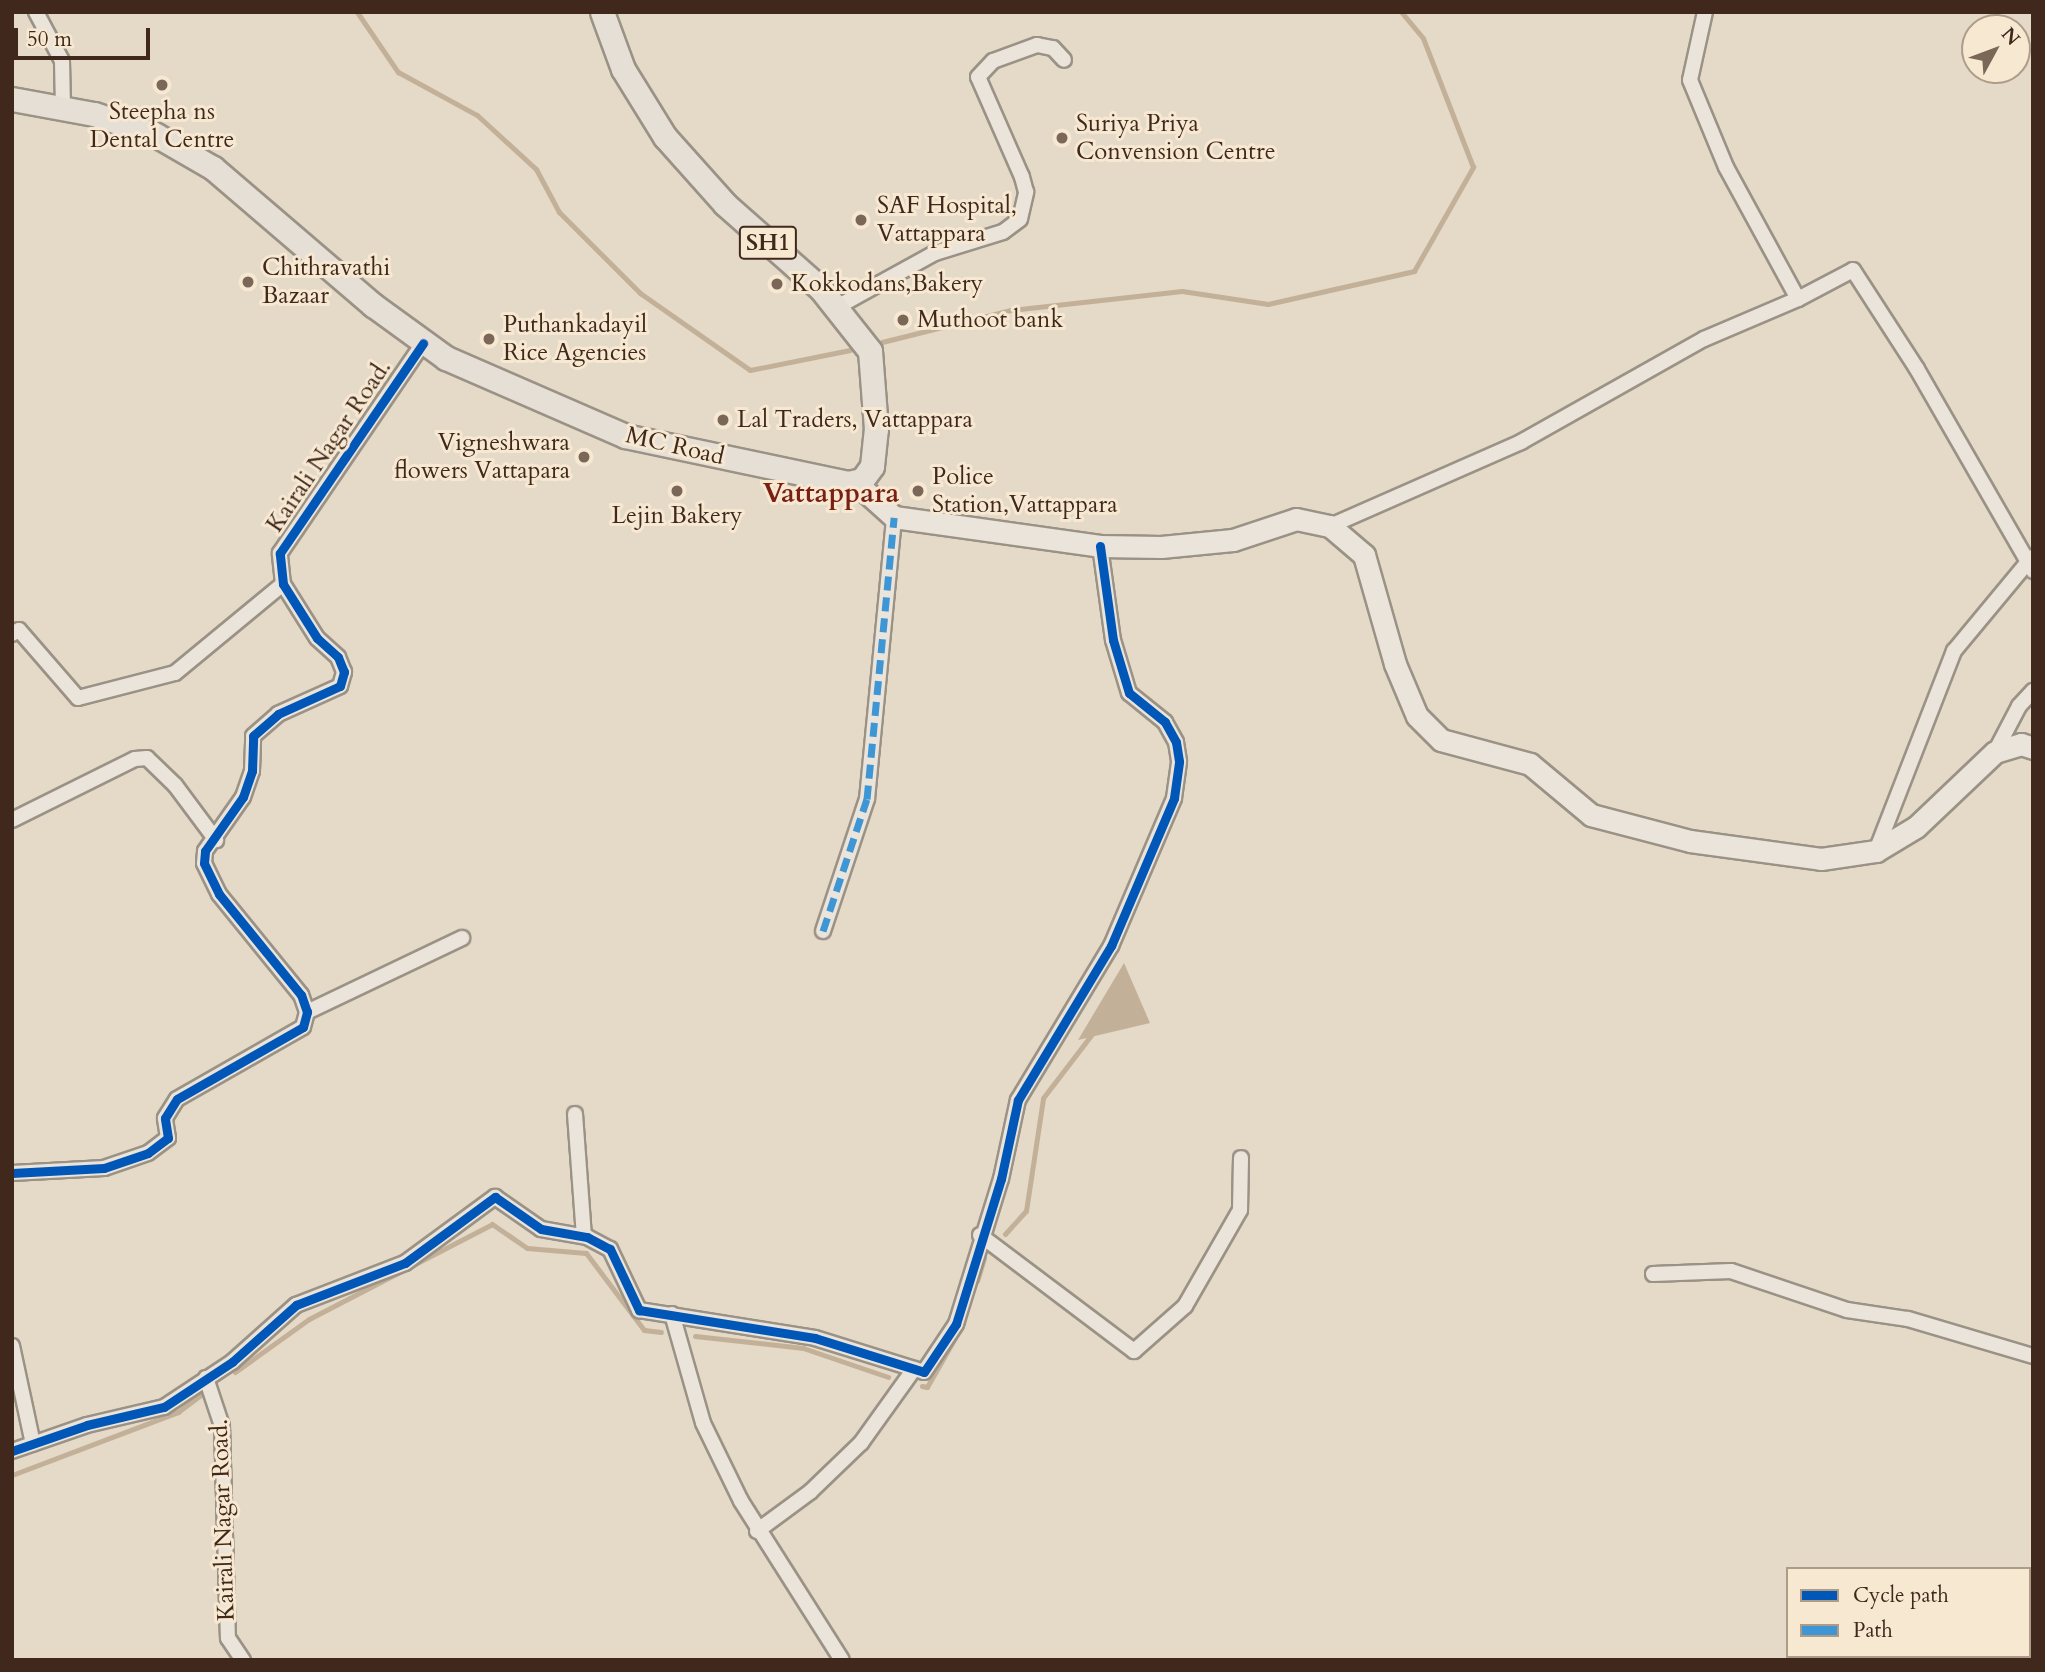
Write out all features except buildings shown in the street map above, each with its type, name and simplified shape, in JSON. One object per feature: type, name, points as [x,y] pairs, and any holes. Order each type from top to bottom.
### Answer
[{"type":"main road","name":"SH1","points":[[602,12],[623,69],[665,137],[724,204],[837,307],[870,351],[875,443],[872,466],[862,480],[855,482]]},
{"type":"main road","name":"MC Road","points":[[12,99],[63,108],[156,135],[213,168],[423,342],[446,358],[625,436],[677,451],[855,482]]},
{"type":"main road","points":[[855,482],[894,517],[1100,546],[1161,547],[1233,540],[1296,519],[1330,526],[1364,555],[1408,695],[1417,716],[1441,740],[1530,764],[1591,815],[1690,841],[1821,859],[1876,851],[1916,827],[1995,752],[2021,744],[2033,748]]},
{"type":"street","points":[[36,12],[62,61],[63,108]]},
{"type":"street","points":[[1705,12],[1690,80],[1726,167],[1798,299]]},
{"type":"street","points":[[837,307],[935,253],[1003,232],[1020,219],[1025,199],[1022,177],[978,77],[993,61],[1037,46],[1053,48],[1064,60]]},
{"type":"street","points":[[1330,526],[1521,442],[1704,339],[1798,299],[1853,271],[1917,369],[2031,564],[1954,651],[1876,851]]},
{"type":"street","name":"Kairali Nagar Road.","points":[[283,584],[280,553],[423,342]]},
{"type":"street","points":[[823,930],[867,799],[894,517]]},
{"type":"street","points":[[12,1451],[88,1425],[164,1408],[206,1378],[296,1305],[405,1263],[495,1197],[541,1229],[584,1236],[610,1248],[635,1308],[815,1338],[925,1372],[956,1324],[980,1235],[1001,1179],[1018,1100],[1111,946],[1174,798],[1179,761],[1176,742],[1165,722],[1129,693],[1113,640],[1100,546]]},
{"type":"street","points":[[12,634],[19,630],[78,698],[175,673],[283,584],[317,638],[338,657],[344,672],[341,686],[278,714],[253,736],[252,771],[243,797],[216,840],[205,851],[204,863],[219,894],[289,978],[307,1012],[303,1027],[177,1099],[165,1118],[168,1138],[148,1153],[104,1168],[12,1173]]},
{"type":"street","points":[[1995,752],[2019,706],[2033,691]]},
{"type":"street","points":[[12,820],[135,759],[147,758],[175,785],[216,840]]},
{"type":"street","points":[[307,1012],[462,938]]},
{"type":"street","points":[[575,1114],[584,1236]]},
{"type":"street","points":[[980,1235],[1134,1351],[1185,1306],[1240,1210],[1241,1158]]},
{"type":"street","points":[[1653,1275],[1731,1271],[1847,1310],[1908,1319],[2033,1356]]},
{"type":"street","points":[[673,1314],[703,1423],[757,1531],[842,1660]]},
{"type":"street","points":[[12,1346],[33,1444]]},
{"type":"street","points":[[757,1531],[810,1492],[861,1443],[914,1369]]},
{"type":"street","name":"Kairali Nagar Road.","points":[[206,1378],[222,1426],[228,1638],[243,1660]]},
{"type":"shaded area","points":[[1124,963],[1150,1023],[1078,1040]]},
{"type":"waterway","points":[[357,12],[398,72],[477,115],[536,169],[559,212],[640,293],[750,370],[850,350]]},
{"type":"waterway","points":[[882,342],[1010,310],[1182,291],[1268,304],[1414,271],[1473,167],[1423,38],[1401,12]]},
{"type":"waterway","points":[[1005,1234],[1026,1211],[1043,1098],[1092,1034]]},
{"type":"waterway","points":[[235,1372],[309,1319],[492,1224],[527,1248],[586,1253],[644,1330],[661,1332]]},
{"type":"waterway","points":[[977,1281],[984,1258]]},
{"type":"waterway","points":[[922,1386],[927,1387],[963,1324]]},
{"type":"waterway","points":[[695,1336],[803,1348],[888,1377]]},
{"type":"waterway","points":[[12,1475],[178,1412],[202,1394]]},
{"type":"marked path","points":[[823,931],[867,799],[894,517]]},
{"type":"cycle path","points":[[12,1173],[104,1168],[148,1153],[168,1138],[165,1118],[177,1099],[303,1027],[307,1012],[301,995],[219,894],[204,863],[205,851],[243,797],[252,771],[253,736],[278,714],[340,686],[344,672],[338,657],[317,638],[283,584],[280,553],[423,343]]},
{"type":"cycle path","points":[[12,1451],[87,1425],[164,1407],[232,1362],[296,1305],[405,1263],[495,1197],[541,1229],[587,1237],[610,1249],[639,1310],[815,1338],[924,1372],[956,1324],[1001,1179],[1018,1100],[1111,946],[1174,798],[1179,761],[1176,742],[1165,722],[1129,693],[1113,640],[1100,546]]},
{"type":"place","name":"Steepha ns Dental Centre","points":[[162,85]]},
{"type":"place","name":"Suriya Priya Convension Centre","points":[[1062,138]]},
{"type":"place","name":"SAF Hospital, Vattappara","points":[[861,220]]},
{"type":"place","name":"Chithravathi Bazaar","points":[[248,282]]},
{"type":"place","name":"Kokkodans,Bakery","points":[[777,284]]},
{"type":"place","name":"Muthoot bank","points":[[903,320]]},
{"type":"place","name":"Puthankadayil Rice Agencies","points":[[489,339]]},
{"type":"place","name":"Lal Traders, Vattappara","points":[[723,420]]},
{"type":"place","name":"Vigneshwara flowers Vattapara","points":[[584,457]]},
{"type":"place","name":"Lejin Bakery","points":[[677,491]]},
{"type":"place","name":"Police Station,Vattappara","points":[[918,491]]},
{"type":"district","name":"Vattappara","points":[[831,493]]}]
